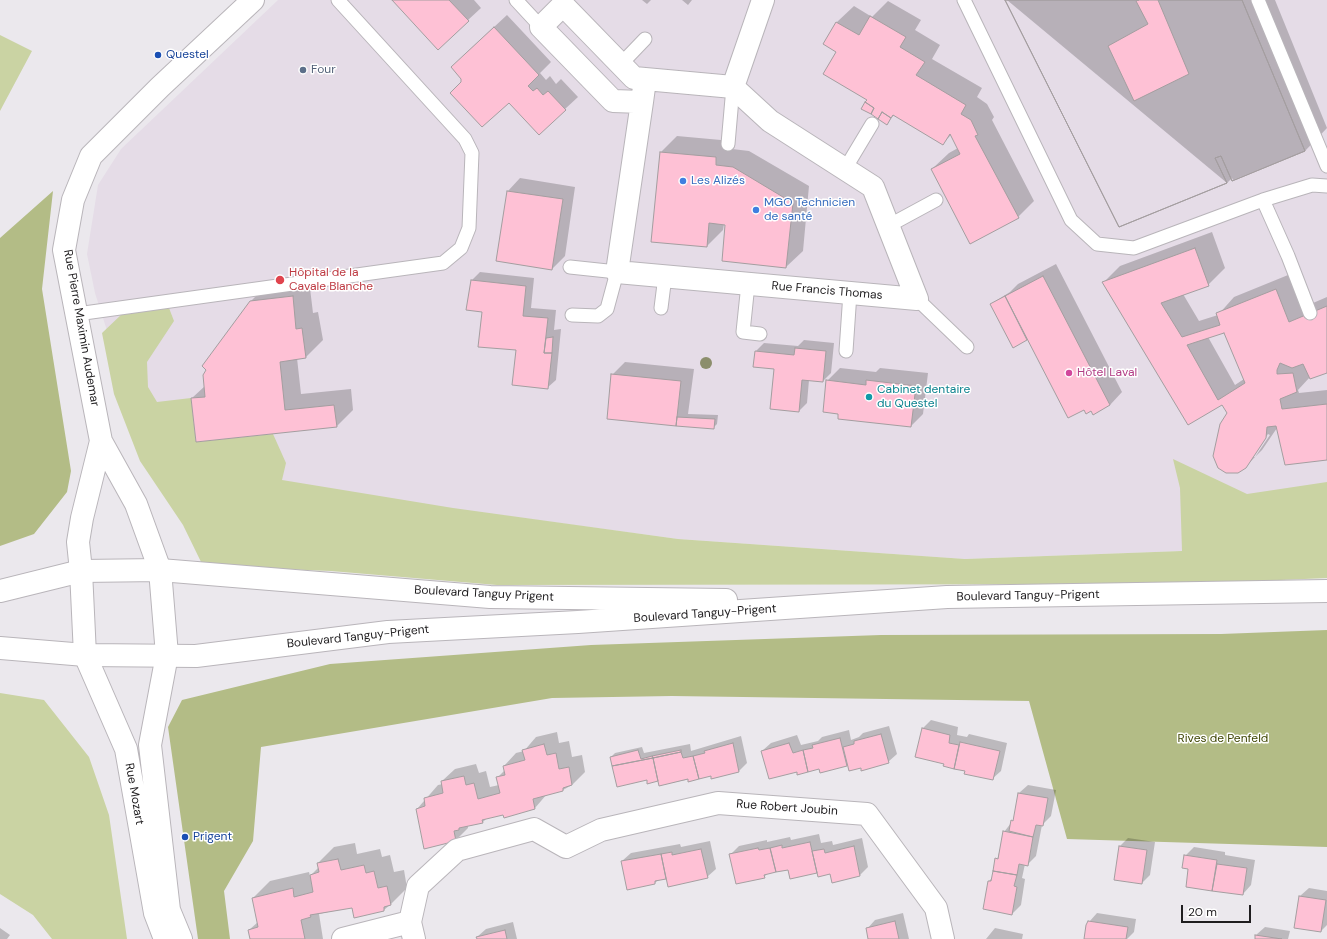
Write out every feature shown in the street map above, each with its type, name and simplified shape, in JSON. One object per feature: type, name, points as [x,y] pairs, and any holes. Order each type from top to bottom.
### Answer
[{"type":"street","name":"Rue Pierre Maximin Audemar","points":[[160,570],[136,504],[101,441],[64,250],[73,200],[91,156],[160,87],[253,0]]},
{"type":"street","points":[[733,87],[762,0]]},
{"type":"street","points":[[642,102],[613,101],[541,27],[561,3],[634,78],[733,87],[770,121],[873,187],[917,299]]},
{"type":"street","points":[[617,272],[645,80]]},
{"type":"street","name":"Rue Francis Thomas","points":[[617,272],[917,299]]},
{"type":"street","name":"Rue Pierre Maximin Audemar","points":[[81,571],[78,542],[82,518],[101,441]]},
{"type":"street","points":[[0,591],[81,571],[160,570],[167,655]]},
{"type":"street","name":"Boulevard Tanguy Prigent","points":[[160,570],[490,597],[895,602]]},
{"type":"street","points":[[0,648],[85,655],[81,571]]},
{"type":"street","name":"Boulevard Tanguy-Prigent","points":[[85,655],[196,656],[388,632],[578,622],[895,602],[947,597],[1327,591]]},
{"type":"street","name":"Rue Mozart","points":[[85,655],[126,749],[155,913],[165,939]]},
{"type":"street","name":"Rue Mozart","points":[[167,655],[150,745],[169,910],[181,939]]},
{"type":"street","name":"Rue Robert Joubin","points":[[412,930],[418,886],[458,850],[534,829],[566,847],[601,830],[718,803],[867,814],[936,908],[943,939]]},
{"type":"street","points":[[343,939],[412,930]]},
{"type":"lane","points":[[77,314],[443,264],[461,248],[469,228],[472,153],[465,139],[338,0]]},
{"type":"lane","points":[[516,0],[541,27]]},
{"type":"lane","points":[[964,0],[1071,220],[1097,244],[1134,248],[1263,200],[1312,185],[1327,186]]},
{"type":"lane","points":[[1258,0],[1327,166]]},
{"type":"lane","points":[[621,64],[645,39]]},
{"type":"lane","points":[[728,144],[733,87]]},
{"type":"lane","points":[[845,169],[872,124]]},
{"type":"lane","points":[[888,226],[936,200]]},
{"type":"lane","points":[[1263,200],[1288,256],[1310,313]]},
{"type":"lane","points":[[570,267],[617,272],[607,309],[598,316],[572,315]]},
{"type":"lane","points":[[661,308],[665,276]]},
{"type":"lane","points":[[748,284],[743,332],[760,334]]},
{"type":"lane","points":[[846,351],[850,293]]},
{"type":"lane","points":[[917,299],[967,346]]},
{"type":"shaded area","points":[[278,0],[1327,0],[1327,554],[1182,551],[964,559],[678,539],[201,475],[133,412],[95,293],[87,254],[98,185],[121,149]]},
{"type":"green space","points":[[0,35],[32,51],[0,111]]},
{"type":"green space","points":[[53,191],[42,289],[71,471],[67,492],[34,534],[0,546],[0,238]]},
{"type":"green space","points":[[169,308],[174,321],[147,362],[148,387],[157,402],[191,398],[196,442],[273,434],[286,463],[282,480],[453,508],[678,539],[965,559],[1182,551],[1180,488],[1173,459],[1247,494],[1327,482],[1327,578],[1189,584],[497,585],[331,571],[203,566],[183,525],[140,461],[114,394],[102,333],[122,314],[149,309]]},
{"type":"green space","name":"Rives de Penfeld","points":[[1327,630],[1327,847],[1067,839],[1029,701],[672,696],[552,698],[261,747],[253,841],[224,891],[230,939],[198,939],[168,727],[182,700],[330,664],[591,645],[881,635],[1221,634]]},
{"type":"green space","points":[[0,693],[44,700],[89,757],[109,815],[127,939],[52,939],[33,915],[0,894]]},
{"type":"building","points":[[392,0],[449,0],[469,21],[438,50]]},
{"type":"building","points":[[1005,0],[1139,0],[1136,1],[1148,24],[1108,46],[1134,101],[1189,74],[1158,0],[1242,0],[1305,151],[1232,181],[1221,156],[1215,158],[1227,183],[1119,227]]},
{"type":"building","points":[[1005,0],[1242,0],[1305,151],[1232,181],[1221,156],[1215,158],[1227,183],[1119,227]]},
{"type":"building","points":[[870,16],[906,37],[900,47],[925,62],[916,75],[966,105],[961,114],[971,120],[978,135],[975,136],[1019,218],[970,244],[931,169],[960,154],[950,134],[943,145],[893,115],[891,118],[882,112],[878,119],[871,114],[874,108],[865,102],[867,100],[823,74],[836,52],[823,44],[836,22],[859,35]]},
{"type":"building","points":[[494,27],[539,75],[528,86],[533,91],[537,88],[543,95],[548,91],[566,110],[539,135],[509,103],[482,127],[450,93],[461,82],[461,79],[451,67]]},
{"type":"building","points":[[865,102],[874,108],[871,114],[861,109]]},
{"type":"building","points":[[882,112],[891,118],[887,125],[878,119]]},
{"type":"building","points":[[660,152],[716,157],[716,165],[733,167],[793,203],[786,268],[722,261],[725,225],[709,223],[707,247],[651,242]]},
{"type":"building","points":[[507,191],[563,199],[552,270],[496,261]]},
{"type":"building","points":[[1195,248],[1209,286],[1161,303],[1182,337],[1220,325],[1216,313],[1276,289],[1289,322],[1327,306],[1327,373],[1310,379],[1303,364],[1292,368],[1280,363],[1277,374],[1293,373],[1297,392],[1280,399],[1282,409],[1327,404],[1327,460],[1285,465],[1276,426],[1267,427],[1266,438],[1246,468],[1238,473],[1226,473],[1218,468],[1213,456],[1220,424],[1227,413],[1222,405],[1188,425],[1102,282]],"holes":[[[1224,333],[1245,383],[1218,400],[1187,345]]]},
{"type":"building","name":"Hôtel Laval","points":[[1043,276],[1110,405],[1093,415],[1091,411],[1086,414],[1084,410],[1068,418],[1005,296]]},
{"type":"building","points":[[471,280],[526,286],[523,316],[548,318],[544,353],[552,353],[548,389],[512,385],[516,350],[478,347],[482,312],[466,310]]},
{"type":"building","points":[[293,296],[296,329],[302,328],[306,358],[280,362],[285,410],[334,405],[337,427],[196,442],[191,398],[205,397],[203,375],[206,370],[202,366],[250,301]]},
{"type":"building","points":[[1005,296],[1027,340],[1013,348],[990,304]]},
{"type":"building","points":[[553,337],[552,353],[544,353],[546,338]]},
{"type":"building","points":[[795,348],[826,351],[823,382],[802,380],[799,412],[770,409],[774,369],[753,367],[755,351],[794,355]]},
{"type":"building","points":[[611,374],[681,381],[676,426],[607,419]]},
{"type":"building","name":"Cabinet dentaire du Questel","points":[[826,380],[866,385],[866,380],[916,386],[911,427],[838,419],[838,414],[823,412]]},
{"type":"building","points":[[677,417],[715,419],[714,429],[676,426]]},
{"type":"building","points":[[922,728],[950,735],[949,743],[959,745],[954,769],[943,766],[944,764],[915,757]]},
{"type":"building","points":[[881,734],[889,763],[861,771],[861,768],[849,771],[843,747],[854,744],[854,741]]},
{"type":"building","points":[[840,738],[847,766],[820,773],[819,769],[808,772],[803,750],[813,748],[812,745]]},
{"type":"building","points":[[960,742],[1000,751],[993,780],[964,774],[965,771],[954,769]]},
{"type":"building","points":[[733,743],[739,772],[711,779],[711,776],[699,779],[693,756],[705,753],[704,751]]},
{"type":"building","points":[[789,743],[793,753],[803,750],[808,772],[797,775],[797,772],[769,779],[761,751]]},
{"type":"building","points":[[544,744],[547,755],[556,753],[559,769],[569,767],[572,785],[563,788],[563,791],[533,799],[535,809],[504,818],[503,815],[482,820],[483,823],[459,828],[459,830],[454,831],[456,841],[424,849],[416,809],[425,806],[424,798],[443,793],[441,781],[464,776],[466,785],[474,783],[478,799],[500,793],[496,777],[505,775],[503,766],[525,760],[522,750]]},
{"type":"building","points":[[638,750],[641,759],[652,756],[653,758],[612,766],[610,757]]},
{"type":"building","points":[[681,750],[681,752],[653,758],[652,756]]},
{"type":"building","points":[[681,752],[683,758],[693,756],[699,779],[688,782],[688,779],[659,786],[653,758]]},
{"type":"building","points":[[653,758],[658,781],[647,784],[647,780],[617,787],[612,766]]},
{"type":"building","points":[[1018,793],[1048,798],[1043,826],[1036,825],[1033,837],[1009,831],[1011,820],[1013,821]]},
{"type":"building","points":[[1003,831],[1033,837],[1028,866],[1019,864],[1017,875],[993,871],[995,858],[998,859]]},
{"type":"building","points":[[810,842],[817,873],[790,879],[788,870],[776,872],[770,848],[782,845],[782,848]]},
{"type":"building","points":[[854,846],[860,876],[832,883],[830,874],[818,877],[812,851],[824,849],[825,853]]},
{"type":"building","points":[[1119,846],[1147,850],[1142,884],[1114,880]]},
{"type":"building","points":[[758,848],[759,850],[770,848],[776,872],[764,875],[765,878],[736,884],[729,854]]},
{"type":"building","points":[[701,849],[708,878],[668,887],[661,854],[672,852],[672,855]]},
{"type":"building","points":[[661,854],[666,879],[655,881],[655,884],[627,890],[621,861]]},
{"type":"building","points":[[1184,855],[1217,860],[1212,891],[1186,887],[1188,869],[1182,868]]},
{"type":"building","points":[[338,859],[341,870],[364,865],[366,873],[374,871],[378,888],[387,886],[391,905],[384,907],[384,911],[354,918],[352,908],[310,915],[311,917],[301,920],[305,939],[250,939],[248,930],[258,927],[252,898],[293,888],[294,897],[313,892],[310,875],[319,872],[317,863]]},
{"type":"building","points":[[1217,864],[1247,868],[1243,895],[1212,891]]},
{"type":"building","points":[[993,871],[1017,875],[1014,886],[1017,887],[1012,915],[983,909],[988,881],[991,881]]},
{"type":"building","points":[[1299,896],[1326,900],[1321,932],[1294,928]]},
{"type":"building","points":[[895,921],[899,939],[868,939],[866,928]]},
{"type":"building","points":[[1088,921],[1128,927],[1126,939],[1084,939]]},
{"type":"building","points":[[505,930],[507,939],[477,939],[476,937]]},
{"type":"building","points":[[1255,935],[1282,939],[1255,939]]},
{"type":"place","name":"Questel","points":[[158,55]]},
{"type":"place","name":"Four","points":[[303,70]]},
{"type":"place","name":"Les Alizés","points":[[683,181]]},
{"type":"place","name":"MGO Technicien de santé","points":[[756,210]]},
{"type":"place","name":"Hôpital de la Cavale Blanche","points":[[280,280]]},
{"type":"place","name":"Hôtel Laval","points":[[1069,373]]},
{"type":"place","name":"Cabinet dentaire du Questel","points":[[869,397]]},
{"type":"place","name":"Prigent","points":[[185,837]]}]
